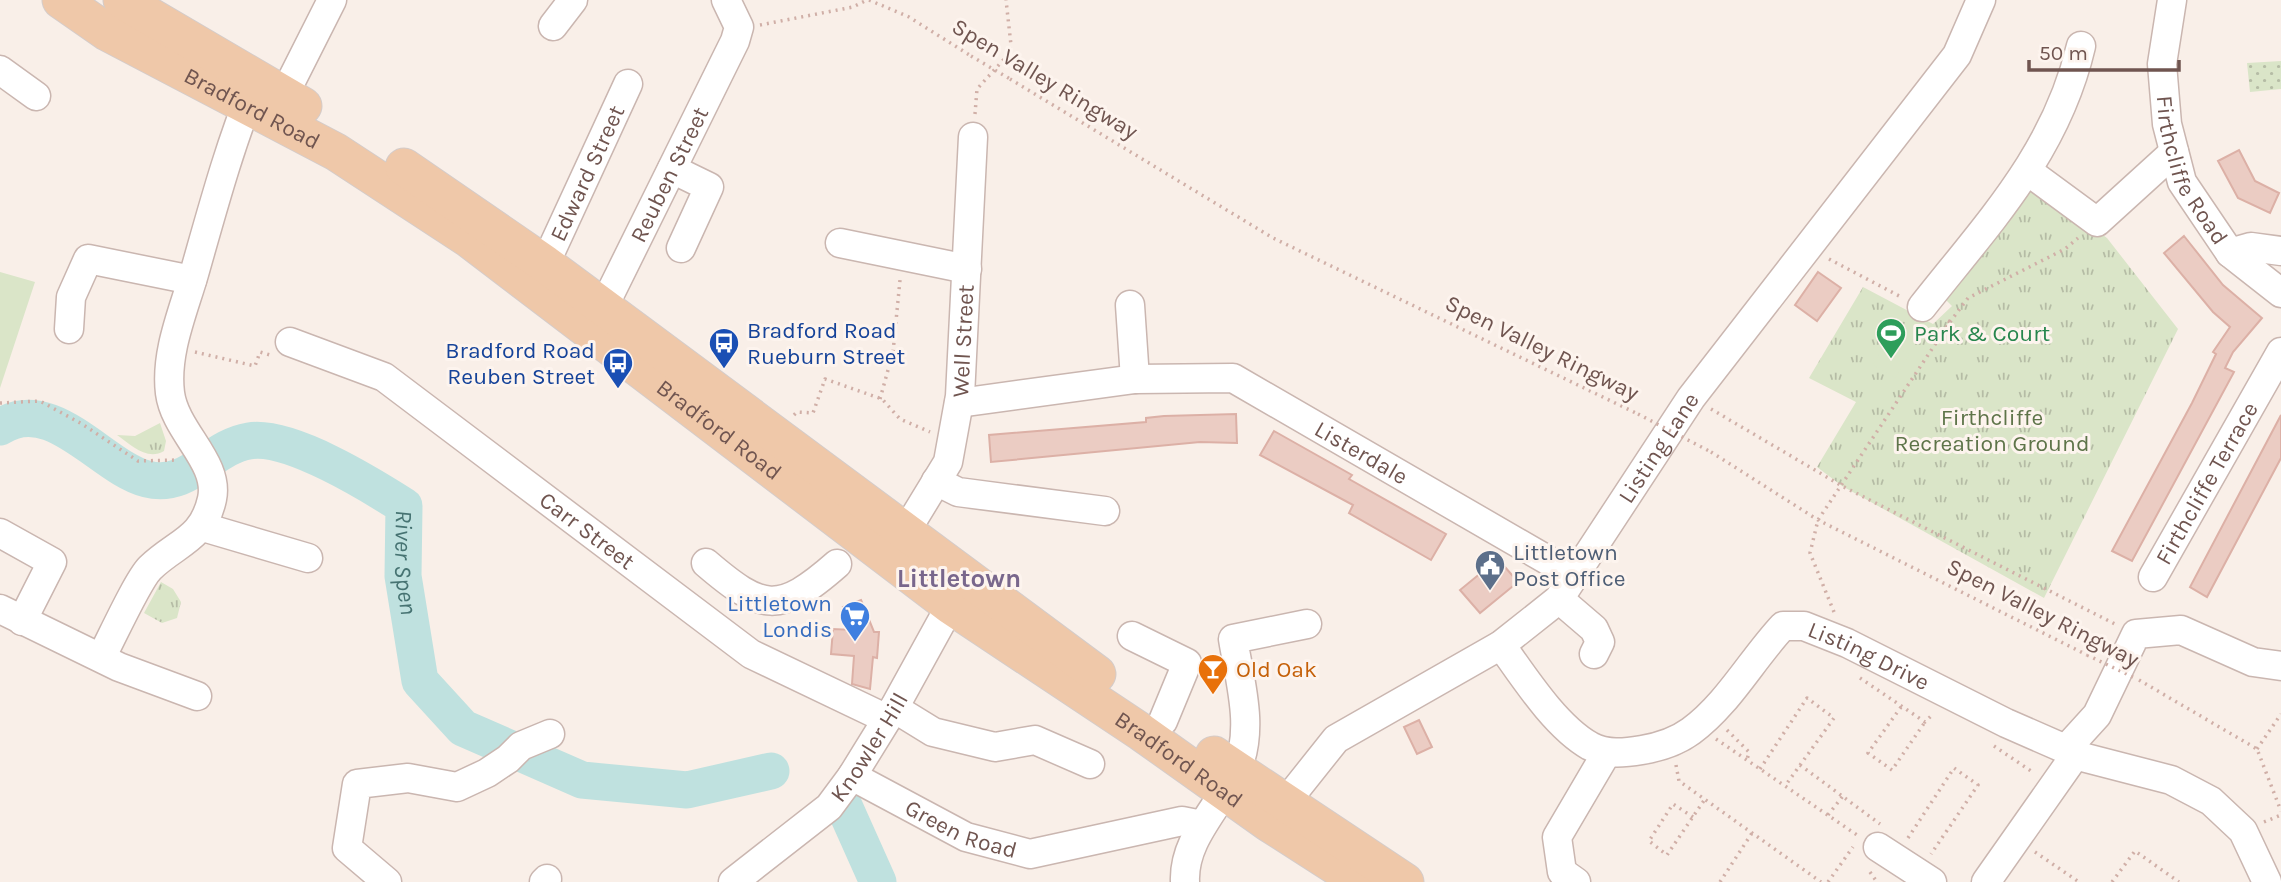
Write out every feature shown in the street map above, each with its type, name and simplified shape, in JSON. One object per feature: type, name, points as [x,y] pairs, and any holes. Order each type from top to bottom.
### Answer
[{"type":"main road","name":"Bradford Road","points":[[61,0],[107,32],[265,99],[334,123],[450,195],[906,531],[958,591],[1163,721],[1230,781]]},
{"type":"main road","name":"Bradford Road","points":[[122,0],[336,152],[469,239],[958,591],[1141,732],[1230,781],[1277,812],[1405,882]]},
{"type":"main road","name":"Bradford Road","points":[[1277,812],[1361,882]]},
{"type":"street","points":[[110,662],[149,569],[203,527],[214,482],[203,459],[180,426],[170,385],[169,364],[207,228],[265,99],[331,0]]},
{"type":"street","points":[[553,26],[573,0]]},
{"type":"street","points":[[726,0],[737,34]]},
{"type":"street","name":"Listing Lane","points":[[1277,812],[1336,739],[1501,645],[1567,587],[1691,398],[1957,55],[1982,0]]},
{"type":"street","name":"Firthcliffe Road","points":[[2172,0],[2162,64],[2167,124],[2182,182],[2230,253],[2281,293]]},
{"type":"street","name":"Reuben Street","points":[[603,307],[737,34]]},
{"type":"street","points":[[1922,307],[2029,172],[2072,86],[2081,46]]},
{"type":"street","points":[[0,70],[36,96]]},
{"type":"street","name":"Edward Street","points":[[545,264],[628,84]]},
{"type":"street","name":"Well Street","points":[[906,531],[947,462],[959,403],[973,137]]},
{"type":"street","points":[[2029,172],[2097,222],[2174,152]]},
{"type":"street","points":[[672,169],[709,187],[681,248]]},
{"type":"street","points":[[840,243],[967,269]]},
{"type":"street","name":"Firthcliffe Road","points":[[2230,253],[2251,247],[2281,251]]},
{"type":"street","points":[[69,329],[71,297],[88,259],[192,280]]},
{"type":"street","points":[[1130,305],[1135,379]]},
{"type":"street","name":"Carr Street","points":[[290,342],[384,377],[751,654],[933,732],[995,747],[1035,740],[1090,764]]},
{"type":"street","name":"Firthcliffe Terrace","points":[[2153,576],[2281,352]]},
{"type":"street","name":"Listerdale","points":[[959,403],[1135,379],[1234,377],[1567,587],[1600,642],[1594,654]]},
{"type":"street","points":[[936,481],[958,492],[1105,510]]},
{"type":"street","points":[[203,527],[308,558]]},
{"type":"street","points":[[0,533],[52,562],[11,615],[110,662],[197,696]]},
{"type":"street","points":[[706,563],[740,592],[762,601],[776,601],[816,583],[837,564]]},
{"type":"street","name":"Knowler Hill","points":[[733,882],[829,807],[852,776],[890,713],[958,591]]},
{"type":"street","points":[[716,628],[740,592]]},
{"type":"street","points":[[1185,882],[1184,867],[1202,825],[1230,781],[1247,728],[1233,639],[1307,624]]},
{"type":"street","name":"Listing Drive","points":[[1607,752],[1619,754],[1671,742],[1704,719],[1783,626],[1804,626],[1847,643],[2006,723],[2071,751],[2171,780],[2211,801],[2243,831],[2267,882]]},
{"type":"street","points":[[1986,882],[2097,715],[2136,634],[2180,630],[2253,662],[2281,666]]},
{"type":"street","points":[[1132,636],[1187,663],[1163,721]]},
{"type":"street","points":[[1501,645],[1529,686],[1559,719],[1589,746],[1607,752],[1557,837],[1562,872],[1576,882]]},
{"type":"street","points":[[387,882],[346,848],[357,784],[408,778],[457,787],[550,734]]},
{"type":"street","name":"Green Road","points":[[852,776],[966,837],[1030,854],[1182,821],[1202,825]]},
{"type":"street","points":[[1884,839],[1925,878]]},
{"type":"path","points":[[737,34],[853,7],[868,0]]},
{"type":"path","name":"Spen Valley Ringway","points":[[868,0],[909,17],[1273,237],[1638,414],[1711,452],[1818,520],[2137,679],[2257,749]]},
{"type":"path","points":[[977,89],[1006,57],[1011,45],[1006,0]]},
{"type":"path","points":[[1847,643],[1810,553],[1818,520],[1968,298],[2065,249],[2097,222]]},
{"type":"path","points":[[1808,249],[1950,322]]},
{"type":"path","points":[[880,399],[893,352],[904,256]]},
{"type":"path","points":[[779,437],[797,412],[813,413],[825,379],[880,399],[900,419],[951,442]]},
{"type":"path","points":[[1691,398],[1842,486],[2136,634]]},
{"type":"path","points":[[0,403],[40,401],[82,424],[138,461],[203,459]]},
{"type":"path","points":[[1759,769],[1807,698],[1834,718],[1785,786]]},
{"type":"path","points":[[1902,706],[1868,753],[1892,770],[1925,722]]},
{"type":"path","points":[[2281,714],[2257,749],[2281,810]]},
{"type":"path","points":[[1704,719],[1749,752],[1747,760]]},
{"type":"path","points":[[1704,719],[1747,760],[1861,837],[1828,882]]},
{"type":"path","points":[[1671,742],[1679,780],[1821,882]]},
{"type":"path","points":[[1800,765],[1843,796],[1884,839],[1905,842],[1954,768],[1978,785],[1925,878]]},
{"type":"path","points":[[1828,815],[1843,796]]},
{"type":"path","points":[[1693,817],[1673,804],[1649,841],[1667,855],[1693,817],[1705,799]]},
{"type":"path","points":[[1720,882],[1752,833]]},
{"type":"path","points":[[2016,838],[2079,882]]},
{"type":"path","points":[[1877,882],[1866,865],[1884,839]]},
{"type":"path","points":[[2112,882],[2135,851],[2179,882]]},
{"type":"green space","points":[[2281,61],[2281,89],[2250,92],[2247,63]]},
{"type":"green space","name":"Firthcliffe Recreation Ground","points":[[2029,181],[2107,238],[2178,329],[2044,598],[1842,486],[1817,467],[1856,402],[1809,378],[1863,287],[1933,324],[1952,306],[1941,295]]},
{"type":"green space","points":[[0,272],[35,282],[0,388]]},
{"type":"green space","name":"Park & Court","points":[[1886,342],[1909,354],[1896,378],[1873,365]]},
{"type":"green space","points":[[160,423],[166,441],[164,451],[158,454],[145,453],[117,435],[135,436]]},
{"type":"green space","points":[[161,582],[173,589],[181,602],[177,618],[162,623],[144,613]]},
{"type":"building","points":[[2239,150],[2255,181],[2279,193],[2270,213],[2238,198],[2218,161]]},
{"type":"building","points":[[2184,236],[2223,285],[2262,318],[2233,352],[2225,368],[2234,372],[2132,561],[2112,551],[2192,403],[2216,354],[2213,352],[2230,327],[2213,312],[2164,253]]},
{"type":"building","points":[[1818,272],[1841,288],[1817,321],[1795,305]]},
{"type":"building","points":[[1236,414],[1237,443],[1200,442],[991,462],[989,435],[1146,422],[1146,418],[1164,416]]},
{"type":"building","points":[[2281,415],[2281,458],[2207,597],[2190,587]]},
{"type":"building","points":[[1274,431],[1352,475],[1349,479],[1446,534],[1431,560],[1349,513],[1353,505],[1260,455]]},
{"type":"building","points":[[1498,559],[1518,582],[1480,613],[1460,590]]},
{"type":"building","name":"Littletown Londis","points":[[861,600],[874,632],[879,632],[870,689],[852,684],[854,656],[831,654],[833,629],[853,630],[843,607]]},
{"type":"building","points":[[1419,720],[1432,747],[1417,754],[1404,727]]},
{"type":"waterway","name":"River Spen","points":[[0,427],[19,419],[39,419],[76,436],[130,472],[147,479],[162,481],[175,479],[223,451],[249,441],[266,441],[307,453],[351,474],[404,506],[403,576],[420,681],[463,728],[582,780],[687,790],[771,771]]},
{"type":"waterway","name":"River Spen","points":[[844,806],[878,882]]},
{"type":"place","name":"Park & Court","points":[[1891,360]]},
{"type":"place","name":"Bradford Road Rueburn Street","points":[[724,370]]},
{"type":"place","name":"Bradford Road Reuben Street","points":[[618,390]]},
{"type":"place","name":"Littletown Post Office","points":[[1490,592]]},
{"type":"place","name":"Littletown Londis","points":[[855,643]]},
{"type":"place","name":"Old Oak","points":[[1213,696]]},
{"type":"district","name":"Littletown","points":[[959,578]]}]
